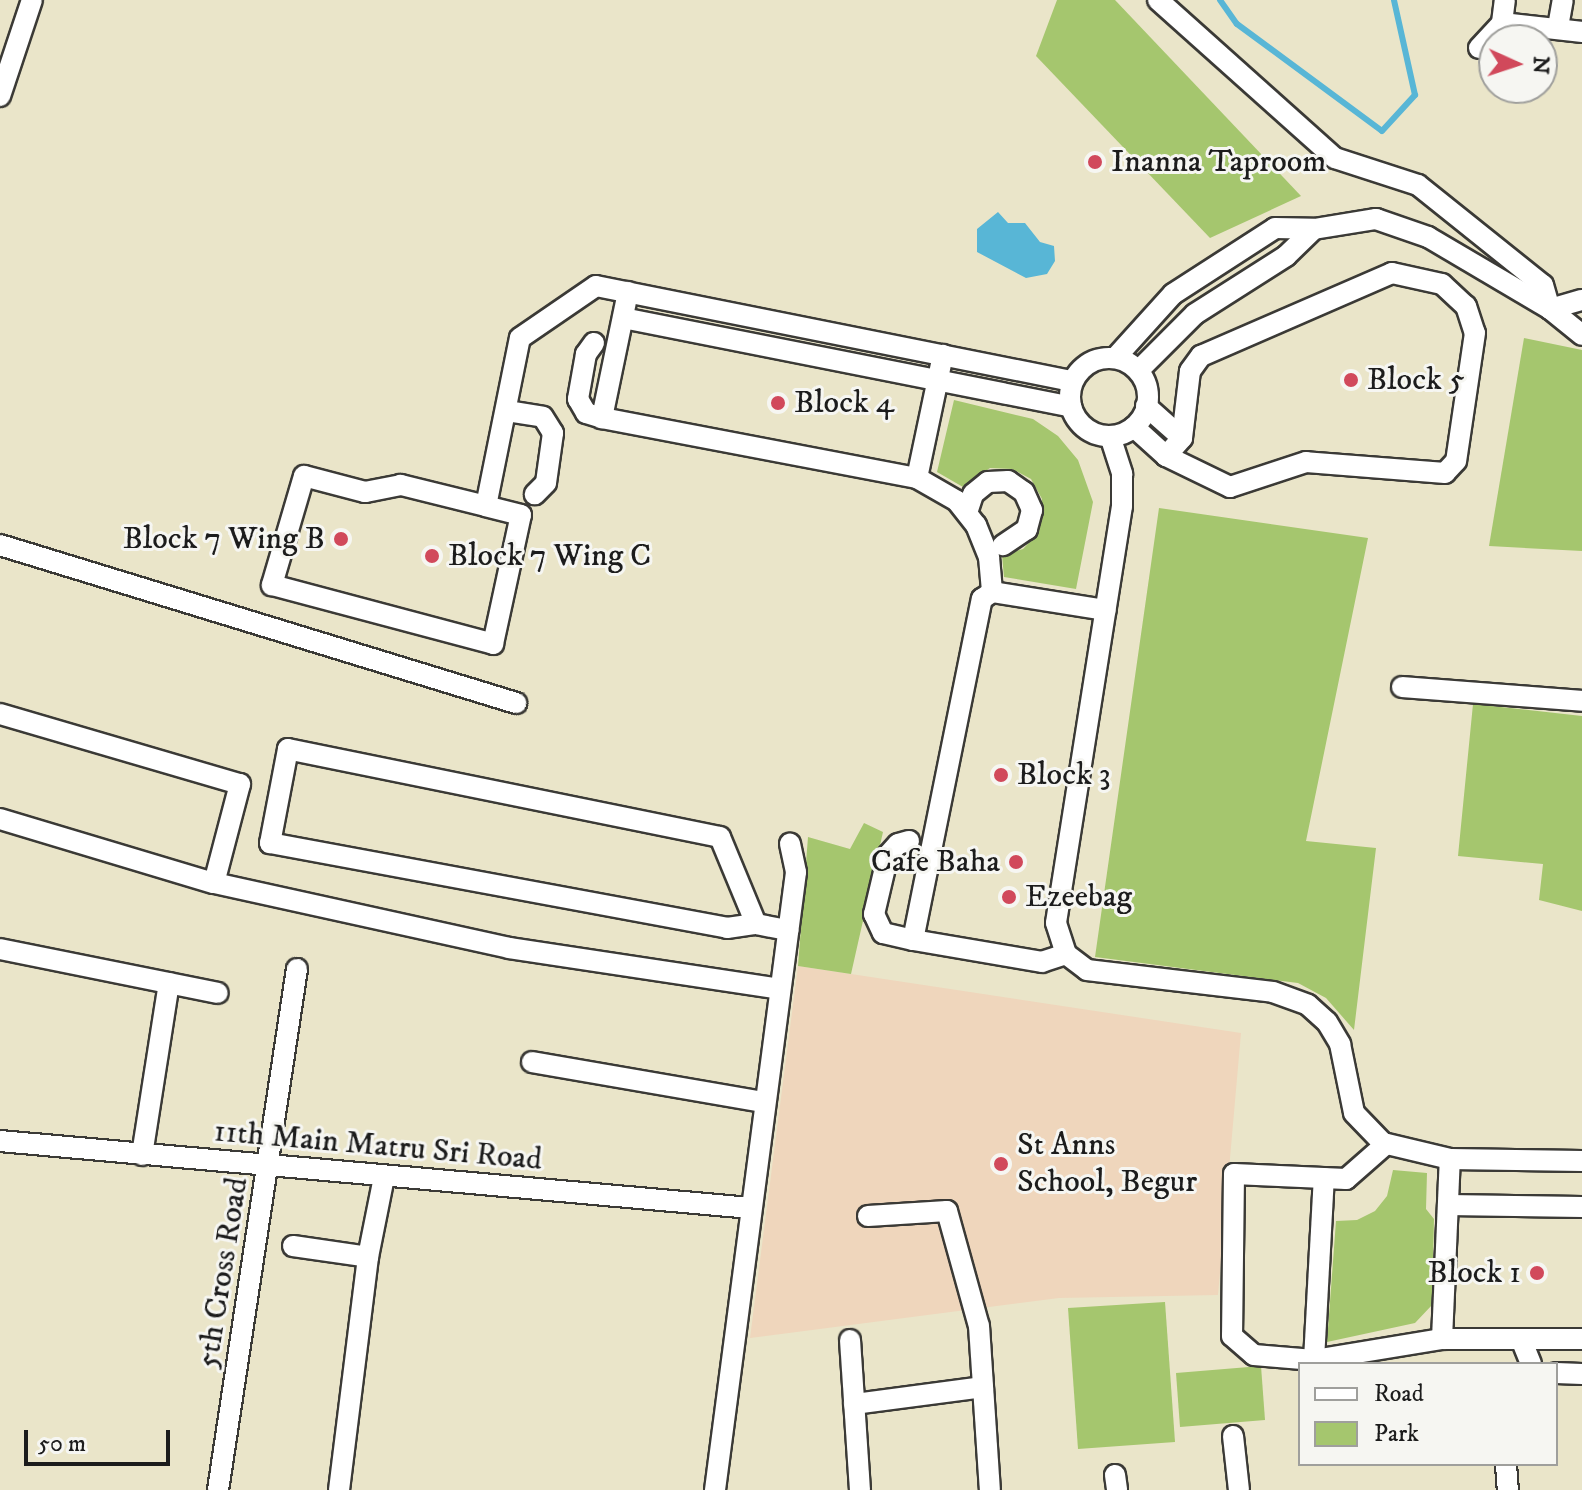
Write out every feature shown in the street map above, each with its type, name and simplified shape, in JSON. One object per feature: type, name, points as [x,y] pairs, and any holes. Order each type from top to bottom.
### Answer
[{"type":"street","points":[[0,96],[32,0]]},
{"type":"street","points":[[1158,0],[1335,158],[1418,185],[1543,285],[1550,309]]},
{"type":"street","points":[[1505,0],[1502,23],[1516,24]]},
{"type":"street","points":[[1563,0],[1558,27],[1582,32]]},
{"type":"street","points":[[1116,357],[1173,294],[1275,228],[1314,229],[1376,219],[1428,237],[1550,309],[1582,335]]},
{"type":"street","points":[[1139,370],[1195,314],[1286,256],[1314,229]]},
{"type":"street","points":[[1134,427],[1166,456],[1230,487],[1306,462],[1445,473],[1456,461],[1475,333],[1466,306],[1442,284],[1392,273],[1215,347],[1190,371],[1182,438],[1166,456]]},
{"type":"street","points":[[486,506],[520,338],[596,286],[1073,381]]},
{"type":"street","points":[[602,418],[628,292]]},
{"type":"street","points":[[1550,309],[1582,300]]},
{"type":"street","points":[[623,318],[1071,407]]},
{"type":"street","points":[[594,343],[586,354],[578,399],[586,413],[917,478],[945,491],[967,513],[984,541],[992,592]]},
{"type":"street","points":[[917,478],[943,355]]},
{"type":"street","points":[[1116,357],[1139,370],[1149,392],[1146,406],[1134,427],[1110,436],[1085,428],[1071,407],[1073,381],[1091,361],[1116,357]]},
{"type":"street","points":[[1146,406],[1182,438]]},
{"type":"street","points":[[507,411],[543,417],[553,433],[546,483],[535,494]]},
{"type":"street","points":[[1110,436],[1123,490],[1056,923],[1066,954],[1087,970],[1273,992],[1308,1005],[1327,1022],[1340,1044],[1359,1122],[1386,1144],[1450,1159],[1582,1161]]},
{"type":"street","points":[[304,476],[365,492],[401,485],[486,506],[521,515],[493,644],[272,585],[304,476]]},
{"type":"street","points":[[967,513],[973,494],[988,482],[1008,481],[1024,492],[1032,510],[1027,529],[1003,545]]},
{"type":"street","points":[[0,545],[516,703]]},
{"type":"street","points":[[913,940],[982,599],[992,592],[1106,610]]},
{"type":"street","points":[[1402,687],[1582,701]]},
{"type":"street","points":[[0,714],[240,784],[214,883]]},
{"type":"street","points":[[756,924],[720,837],[288,749],[270,843],[727,928],[756,924],[788,930]]},
{"type":"street","points":[[0,819],[214,883],[509,948],[780,989]]},
{"type":"street","points":[[909,841],[898,844],[888,855],[874,914],[883,933],[1042,962],[1066,954]]},
{"type":"street","points":[[715,1490],[763,1102],[796,872],[790,844]]},
{"type":"street","points":[[0,949],[218,993]]},
{"type":"street","name":"5th Cross Road","points":[[218,1490],[270,1167],[297,969]]},
{"type":"street","points":[[142,1155],[169,983]]},
{"type":"street","points":[[532,1062],[763,1102]]},
{"type":"street","name":"11th Main Matru Sri Road","points":[[0,1141],[750,1208]]},
{"type":"street","points":[[1386,1144],[1346,1179],[1234,1174],[1232,1336],[1254,1355],[1314,1360],[1442,1339],[1582,1339]]},
{"type":"street","points":[[1442,1339],[1450,1159]]},
{"type":"street","points":[[339,1490],[368,1257],[384,1177]]},
{"type":"street","points":[[1314,1360],[1324,1178]]},
{"type":"street","points":[[1448,1205],[1582,1207]]},
{"type":"street","points":[[868,1216],[947,1211],[979,1326],[990,1490]]},
{"type":"street","points":[[293,1246],[368,1257]]},
{"type":"street","points":[[1521,1339],[1530,1362]]},
{"type":"street","points":[[850,1340],[860,1490]]},
{"type":"street","points":[[1558,1373],[1582,1374]]},
{"type":"street","points":[[854,1404],[983,1387]]},
{"type":"street","points":[[1233,1436],[1239,1490]]},
{"type":"street","points":[[1506,1466],[1508,1490]]},
{"type":"shaded area","name":"St Anns School, Begur","points":[[798,966],[1241,1033],[1218,1295],[1059,1298],[750,1338]]},
{"type":"green space","points":[[1057,0],[1115,0],[1301,196],[1210,238],[1036,56]]},
{"type":"green space","points":[[1524,338],[1582,350],[1582,551],[1489,546]]},
{"type":"green space","points":[[954,400],[1033,419],[1058,436],[1078,460],[1093,502],[1076,589],[1004,577],[1002,555],[1023,549],[1039,532],[1042,499],[1031,479],[1012,469],[990,468],[963,487],[937,472]]},
{"type":"green space","points":[[1159,508],[1368,538],[1306,841],[1376,848],[1354,1030],[1326,998],[1298,983],[1095,957]]},
{"type":"green space","points":[[1473,704],[1582,716],[1582,911],[1539,900],[1543,864],[1458,856]]},
{"type":"green space","points":[[864,823],[883,832],[851,974],[798,966],[808,837],[850,849]]},
{"type":"green space","points":[[1393,1170],[1427,1173],[1426,1209],[1434,1219],[1432,1305],[1415,1323],[1327,1342],[1336,1221],[1357,1220],[1375,1211],[1387,1196]]},
{"type":"green space","points":[[1165,1302],[1175,1442],[1078,1449],[1068,1308]]},
{"type":"green space","points":[[1261,1366],[1265,1420],[1180,1427],[1176,1373]]},
{"type":"water","points":[[998,212],[1008,223],[1025,223],[1040,242],[1054,246],[1055,261],[1047,274],[1026,278],[977,252],[977,229]]},
{"type":"waterway","points":[[1220,0],[1237,24],[1382,131],[1415,95],[1394,0]]},
{"type":"place","name":"Inanna Taproom","points":[[1095,162]]},
{"type":"place","name":"Block 5","points":[[1351,380]]},
{"type":"place","name":"Block 4","points":[[778,403]]},
{"type":"place","name":"Block 7 Wing B","points":[[341,539]]},
{"type":"place","name":"Block 7 Wing C","points":[[432,556]]},
{"type":"place","name":"Block 3","points":[[1001,775]]},
{"type":"place","name":"Cafe Baha","points":[[1016,862]]},
{"type":"place","name":"Ezeebag","points":[[1009,897]]},
{"type":"place","name":"St Anns School, Begur","points":[[1001,1164]]},
{"type":"place","name":"Block 1","points":[[1537,1273]]}]
